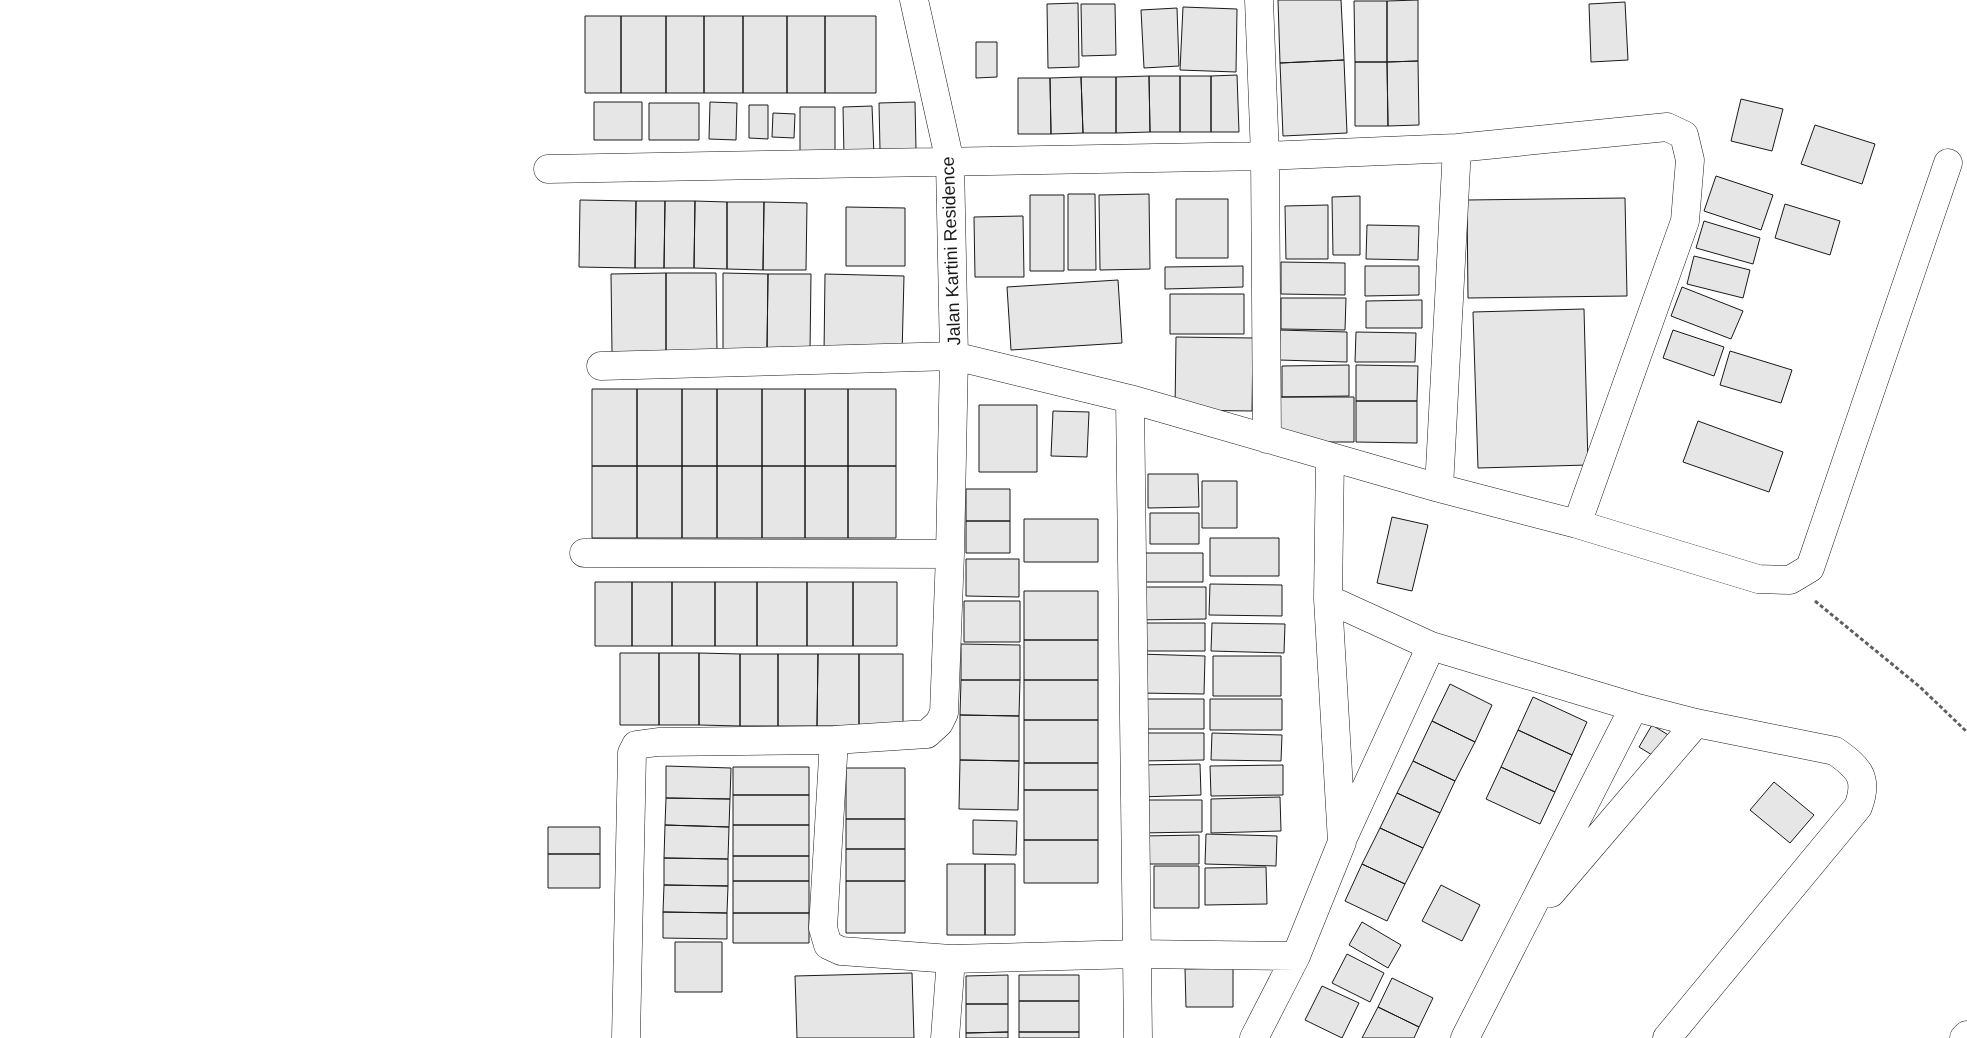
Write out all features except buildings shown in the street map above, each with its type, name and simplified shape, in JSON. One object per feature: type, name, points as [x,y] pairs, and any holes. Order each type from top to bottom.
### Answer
[{"type":"street","name":"Jalan Kartini Residence","points":[[626,1038],[632,753],[636,745],[658,742],[834,740],[927,734],[939,723],[944,713],[950,554],[954,356],[950,162],[914,0]]},
{"type":"street","points":[[1259,0],[1265,156],[1266,439]]},
{"type":"street","points":[[548,169],[1265,156],[1457,148],[1667,127],[1684,135],[1690,160],[1685,220],[1577,524]]},
{"type":"street","points":[[1439,488],[1457,148]]},
{"type":"street","points":[[601,366],[954,356],[1130,399],[1439,488],[1577,524],[1758,579],[1790,580],[1810,568],[1948,163]]},
{"type":"street","points":[[1130,399],[1138,1038]]},
{"type":"street","points":[[1330,457],[1328,600],[1342,842]]},
{"type":"street","points":[[584,553],[950,554]]},
{"type":"street","points":[[1328,600],[1431,646],[1634,707],[1835,751],[1854,764],[1862,776],[1863,794],[1858,808],[1667,1038]]},
{"type":"street","points":[[1254,1038],[1296,956],[1342,842],[1431,646]]},
{"type":"street","points":[[1465,1038],[1634,707]]},
{"type":"street","points":[[1521,928],[1696,722]]},
{"type":"street","points":[[834,740],[823,928],[828,945],[841,951],[951,959],[1137,954],[1296,956]]},
{"type":"street","points":[[945,1038],[951,959]]},
{"type":"street","points":[[1964,1038],[1967,1035]]},
{"type":"path","points":[[1790,580],[1920,687],[1967,732]]}]
